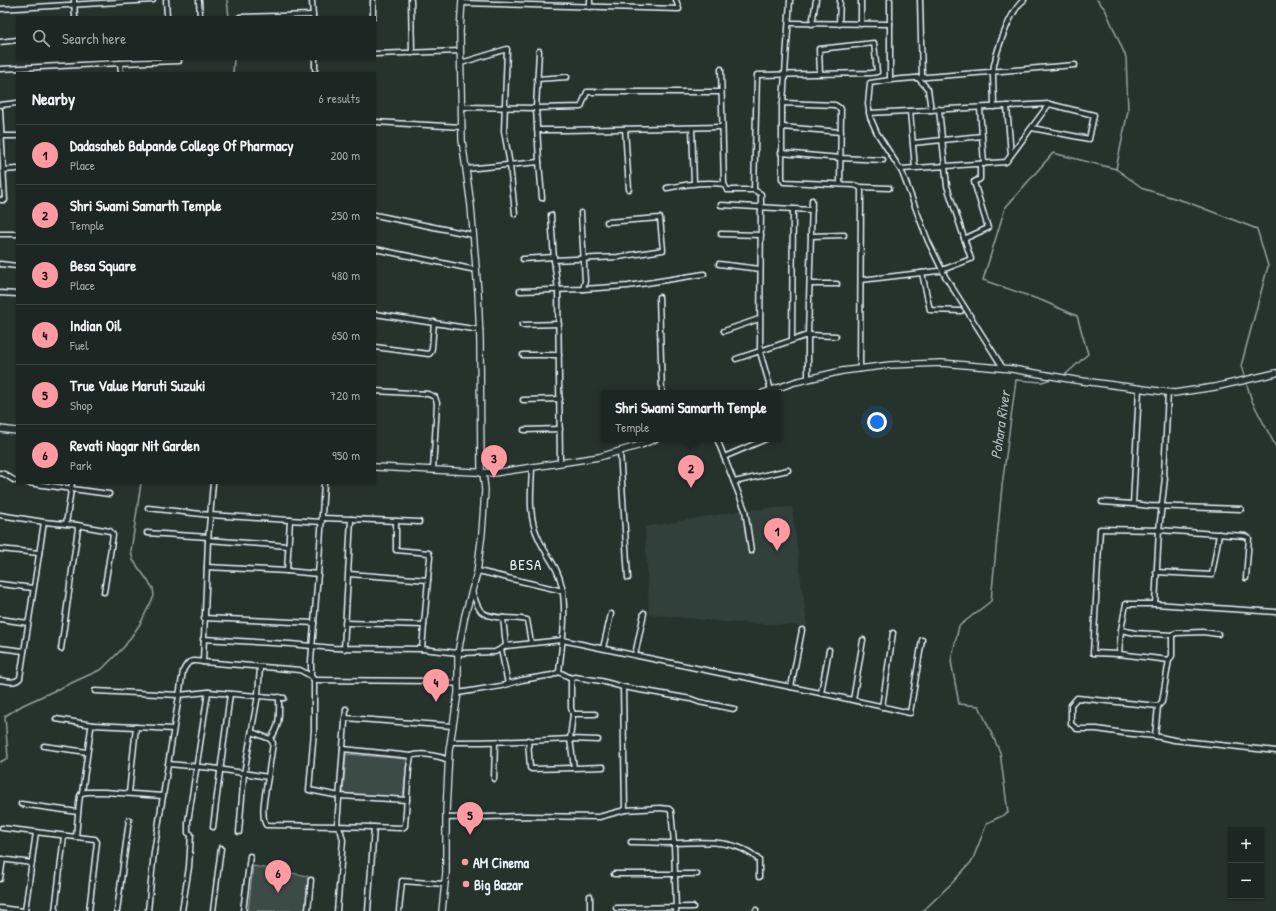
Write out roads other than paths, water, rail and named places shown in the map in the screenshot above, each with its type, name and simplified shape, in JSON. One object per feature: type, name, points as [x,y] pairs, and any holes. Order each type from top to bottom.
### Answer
[{"type":"street","points":[[0,9],[74,2],[153,0]]},
{"type":"street","points":[[166,0],[167,16]]},
{"type":"street","points":[[200,0],[200,16]]},
{"type":"street","points":[[411,0],[412,53]]},
{"type":"street","points":[[590,0],[590,7]]},
{"type":"street","points":[[442,911],[449,760],[458,694],[458,653],[465,615],[478,571],[485,490],[482,473],[480,330],[473,235],[464,159],[462,127],[460,31],[462,1],[590,7],[679,9],[676,0]]},
{"type":"street","points":[[790,0],[782,105],[781,178],[784,182],[889,188]]},
{"type":"street","points":[[812,24],[816,0]]},
{"type":"street","points":[[839,24],[840,0]]},
{"type":"street","points":[[861,0],[861,24]]},
{"type":"street","points":[[890,0],[890,80]]},
{"type":"street","points":[[920,0],[920,77],[928,88],[931,110]]},
{"type":"street","points":[[994,107],[993,72],[1003,33],[1012,13],[1020,2],[1024,0]]},
{"type":"street","points":[[312,1],[313,16]]},
{"type":"street","points":[[373,1],[373,16]]},
{"type":"street","points":[[74,2],[75,16]]},
{"type":"street","points":[[788,23],[890,24]]},
{"type":"street","points":[[0,42],[16,40]]},
{"type":"street","points":[[754,190],[757,75],[785,74],[820,74],[871,73],[877,72],[874,42],[819,49],[820,74]]},
{"type":"street","points":[[461,63],[507,49],[504,131],[510,165],[515,214]]},
{"type":"street","points":[[376,54],[460,51]]},
{"type":"street","points":[[539,51],[536,108],[542,198]]},
{"type":"street","points":[[315,60],[315,69]]},
{"type":"street","points":[[0,69],[179,61]]},
{"type":"street","points":[[120,63],[121,72]]},
{"type":"street","points":[[870,83],[920,77],[1075,65]]},
{"type":"street","points":[[721,69],[724,184],[727,190],[754,190],[761,194],[760,351],[771,390],[842,371],[890,365],[942,363],[1012,369],[1075,380],[1174,393],[1276,373]]},
{"type":"street","points":[[871,73],[868,104],[869,113],[877,133],[901,169],[940,271],[1003,368]]},
{"type":"street","points":[[538,79],[567,77]]},
{"type":"street","points":[[462,107],[581,107],[586,92],[721,92]]},
{"type":"street","points":[[0,105],[16,103]]},
{"type":"street","points":[[783,103],[835,105],[841,109],[840,184]]},
{"type":"street","points":[[869,113],[1049,104],[1094,115],[1089,139],[1032,128]]},
{"type":"street","points":[[901,169],[1006,162],[1049,104]]},
{"type":"street","points":[[1007,106],[1011,155]]},
{"type":"street","points":[[964,239],[988,228],[974,182],[980,179],[982,164],[980,108]]},
{"type":"street","points":[[861,280],[940,271],[971,259],[946,186],[939,109]]},
{"type":"street","points":[[0,110],[5,200],[0,200]]},
{"type":"street","points":[[910,111],[915,168]]},
{"type":"street","points":[[376,122],[462,127]]},
{"type":"street","points":[[537,130],[722,127]]},
{"type":"street","points":[[692,128],[694,183]]},
{"type":"street","points":[[782,128],[841,132]]},
{"type":"street","points":[[625,129],[629,189]]},
{"type":"street","points":[[1,136],[16,136]]},
{"type":"street","points":[[913,143],[982,136]]},
{"type":"street","points":[[781,153],[883,160]]},
{"type":"street","points":[[466,168],[539,162]]},
{"type":"street","points":[[3,170],[16,169]]},
{"type":"street","points":[[667,188],[694,183],[712,182],[724,184]]},
{"type":"street","points":[[860,187],[860,369]]},
{"type":"street","points":[[808,379],[812,200]]},
{"type":"street","points":[[721,205],[812,210]]},
{"type":"street","points":[[792,340],[793,209]]},
{"type":"street","points":[[581,213],[585,281],[583,289]]},
{"type":"street","points":[[376,215],[473,235]]},
{"type":"street","points":[[551,215],[558,290],[560,464]]},
{"type":"street","points":[[523,259],[618,257],[663,250],[660,218],[607,222]]},
{"type":"street","points":[[0,234],[16,234]]},
{"type":"street","points":[[721,234],[761,235]]},
{"type":"street","points":[[811,236],[844,235]]},
{"type":"street","points":[[376,249],[476,270]]},
{"type":"street","points":[[0,264],[16,266]]},
{"type":"street","points":[[719,264],[760,269]]},
{"type":"street","points":[[922,273],[930,310],[961,311]]},
{"type":"street","points":[[520,291],[628,286],[704,274]]},
{"type":"street","points":[[810,284],[837,284]]},
{"type":"street","points":[[0,293],[16,294]]},
{"type":"street","points":[[659,297],[662,390]]},
{"type":"street","points":[[376,314],[480,330]]},
{"type":"street","points":[[724,331],[760,319]]},
{"type":"street","points":[[376,347],[429,354],[432,348],[434,322]]},
{"type":"street","points":[[522,325],[559,324]]},
{"type":"street","points":[[736,359],[808,335],[836,336]]},
{"type":"street","points":[[523,355],[559,355]]},
{"type":"street","points":[[1133,504],[1139,389]]},
{"type":"street","points":[[376,391],[428,394],[435,397],[437,403],[433,470]]},
{"type":"street","points":[[1155,604],[1159,530],[1165,478],[1168,392]]},
{"type":"street","points":[[523,400],[560,399]]},
{"type":"street","points":[[0,429],[16,431]]},
{"type":"street","points":[[524,430],[560,429]]},
{"type":"street","points":[[376,467],[494,473],[598,457],[648,442]]},
{"type":"street","points":[[718,442],[745,510],[751,551]]},
{"type":"street","points":[[724,457],[759,442]]},
{"type":"street","points":[[620,451],[628,578]]},
{"type":"street","points":[[532,468],[530,502],[532,520],[543,548],[556,567],[563,591],[564,604],[559,672]]},
{"type":"street","points":[[734,482],[788,470]]},
{"type":"street","points":[[0,473],[4,473],[11,479],[16,481]]},
{"type":"street","points":[[35,484],[109,494]]},
{"type":"street","points":[[66,524],[72,484]]},
{"type":"street","points":[[203,662],[208,538],[213,484]]},
{"type":"street","points":[[311,676],[324,484]]},
{"type":"street","points":[[1102,502],[1150,506],[1241,509]]},
{"type":"street","points":[[148,508],[210,515],[290,520],[351,519],[419,522]]},
{"type":"street","points":[[0,515],[110,531],[113,535],[104,592]]},
{"type":"street","points":[[344,649],[351,519]]},
{"type":"street","points":[[287,571],[290,520]]},
{"type":"street","points":[[396,521],[396,550],[429,553],[422,649]]},
{"type":"street","points":[[0,680],[11,682],[17,681],[20,678],[44,522]]},
{"type":"street","points":[[61,649],[78,528],[76,525]]},
{"type":"street","points":[[1168,660],[1119,654],[1093,653],[1100,529],[1159,530],[1245,536],[1249,538],[1246,578]]},
{"type":"street","points":[[147,533],[288,546]]},
{"type":"street","points":[[1156,572],[1212,575],[1219,534]]},
{"type":"street","points":[[0,549],[39,553]]},
{"type":"street","points":[[207,567],[318,574]]},
{"type":"street","points":[[478,571],[563,591]]},
{"type":"street","points":[[349,574],[428,580]]},
{"type":"street","points":[[0,584],[34,588]]},
{"type":"street","points":[[472,592],[478,608],[482,613],[503,618],[527,620],[531,643]]},
{"type":"street","points":[[1119,654],[1121,630],[1126,604],[1155,604],[1276,612]]},
{"type":"street","points":[[635,655],[644,613]]},
{"type":"street","points":[[603,648],[611,614]]},
{"type":"street","points":[[204,618],[314,623]]},
{"type":"street","points":[[503,618],[506,646]]},
{"type":"street","points":[[0,619],[28,623]]},
{"type":"street","points":[[345,623],[424,625]]},
{"type":"street","points":[[791,687],[802,630]]},
{"type":"street","points":[[1121,630],[1136,633],[1172,635],[1176,632],[1218,634]]},
{"type":"street","points":[[882,707],[893,632]]},
{"type":"street","points":[[1155,736],[1158,706],[1162,702],[1168,660],[1172,656],[1172,635]]},
{"type":"street","points":[[203,639],[344,649],[422,649],[458,653],[495,652],[506,646],[562,640],[822,693],[910,713],[922,640]]},
{"type":"street","points":[[853,700],[863,640]]},
{"type":"street","points":[[0,648],[24,651]]},
{"type":"street","points":[[501,649],[508,684]]},
{"type":"street","points":[[822,693],[829,650]]},
{"type":"street","points":[[148,911],[154,852],[182,670],[190,661],[300,670],[311,676],[314,680],[314,731],[309,790],[340,796],[407,800]]},
{"type":"street","points":[[239,832],[244,774],[258,695],[260,667]]},
{"type":"street","points":[[458,694],[559,672],[571,678],[575,677],[601,681],[623,687],[691,699],[734,709]]},
{"type":"street","points":[[571,678],[571,708],[573,714],[570,739],[574,768]]},
{"type":"street","points":[[314,680],[432,681],[458,684]]},
{"type":"street","points":[[623,687],[625,810]]},
{"type":"street","points":[[95,691],[179,695],[208,692],[282,697],[278,725],[276,731],[270,739]]},
{"type":"street","points":[[182,911],[191,834],[188,833],[188,822],[208,692]]},
{"type":"street","points":[[213,828],[225,743],[230,694]]},
{"type":"street","points":[[1158,706],[1077,698],[1072,705],[1071,724],[1078,729],[1097,729],[1155,736],[1174,740],[1276,751]]},
{"type":"street","points":[[337,911],[343,840],[341,832],[337,826],[346,709]]},
{"type":"street","points":[[573,714],[595,714]]},
{"type":"street","points":[[345,718],[453,726]]},
{"type":"street","points":[[56,719],[93,725],[173,729]]},
{"type":"street","points":[[76,837],[79,803],[82,793],[91,728],[93,725]]},
{"type":"street","points":[[129,793],[136,727]]},
{"type":"street","points":[[252,732],[270,739],[273,743],[264,805],[264,821],[266,825],[374,826],[402,828],[405,826],[411,756]]},
{"type":"street","points":[[451,742],[570,739],[598,740]]},
{"type":"street","points":[[528,740],[530,768],[532,770],[603,767]]},
{"type":"street","points":[[494,742],[494,778]]},
{"type":"street","points":[[44,746],[88,752]]},
{"type":"street","points":[[343,749],[411,756],[433,756],[449,760]]},
{"type":"street","points":[[168,764],[268,777]]},
{"type":"street","points":[[82,793],[104,792],[163,796]]},
{"type":"street","points":[[21,804],[78,812]]},
{"type":"street","points":[[446,818],[525,816],[600,817],[625,810],[660,808],[669,809],[671,811],[674,843],[676,909]]},
{"type":"street","points":[[117,911],[129,820]]},
{"type":"street","points":[[368,911],[374,826]]},
{"type":"street","points":[[2,828],[95,839],[97,842],[89,911]]},
{"type":"street","points":[[0,908],[24,911],[36,832]]},
{"type":"street","points":[[55,911],[64,836]]},
{"type":"street","points":[[630,842],[710,842],[743,849],[755,855],[759,860],[759,877]]},
{"type":"street","points":[[213,911],[221,848]]},
{"type":"street","points":[[243,911],[250,856]]},
{"type":"street","points":[[0,879],[2,859],[32,863]]},
{"type":"street","points":[[614,874],[697,874]]},
{"type":"street","points":[[308,911],[310,880]]},
{"type":"street","points":[[399,911],[402,881],[444,884]]},
{"type":"street","points":[[590,896],[590,911]]},
{"type":"street","points":[[616,908],[676,909],[693,907]]},
{"type":"waterway","points":[[227,0],[229,16]]},
{"type":"waterway","name":"Pohara River","points":[[1062,376],[1088,354],[1077,316],[1043,301],[983,280],[1005,208],[1053,153],[1116,169],[1128,111],[1126,57],[1105,9],[1097,0]]},
{"type":"waterway","points":[[233,72],[234,60]]},
{"type":"waterway","points":[[1116,169],[1144,189],[1187,202],[1257,229],[1268,266],[1241,366],[1245,378]]},
{"type":"waterway","name":"Pohara River","points":[[923,911],[972,861],[987,823],[1008,813],[1000,752],[979,706],[959,704],[951,661],[959,626],[991,601],[1002,486],[1016,380],[1042,382],[1054,378]]},
{"type":"waterway","points":[[1246,382],[1252,401],[1276,447]]},
{"type":"waterway","points":[[0,762],[8,758],[5,716],[23,705],[102,669],[124,647],[140,624],[154,596],[153,588],[133,560],[131,551],[141,484]]},
{"type":"place","name":"Besa Square","points":[[494,478]]},
{"type":"place","name":"Shri Swami Samarth Temple","points":[[691,488]]},
{"type":"place","name":"Dadasaheb Balpande College Of Pharmacy","points":[[777,551]]},
{"type":"place","name":"Indian Oil","points":[[436,702]]},
{"type":"place","name":"True Value Maruti Suzuki","points":[[470,835]]},
{"type":"place","name":"AM Cinema","points":[[465,862]]},
{"type":"place","name":"Big Bazar","points":[[466,884]]},
{"type":"place","name":"Revati Nagar Nit Garden","points":[[278,893]]},
{"type":"district","name":"BESA","points":[[526,564]]}]
